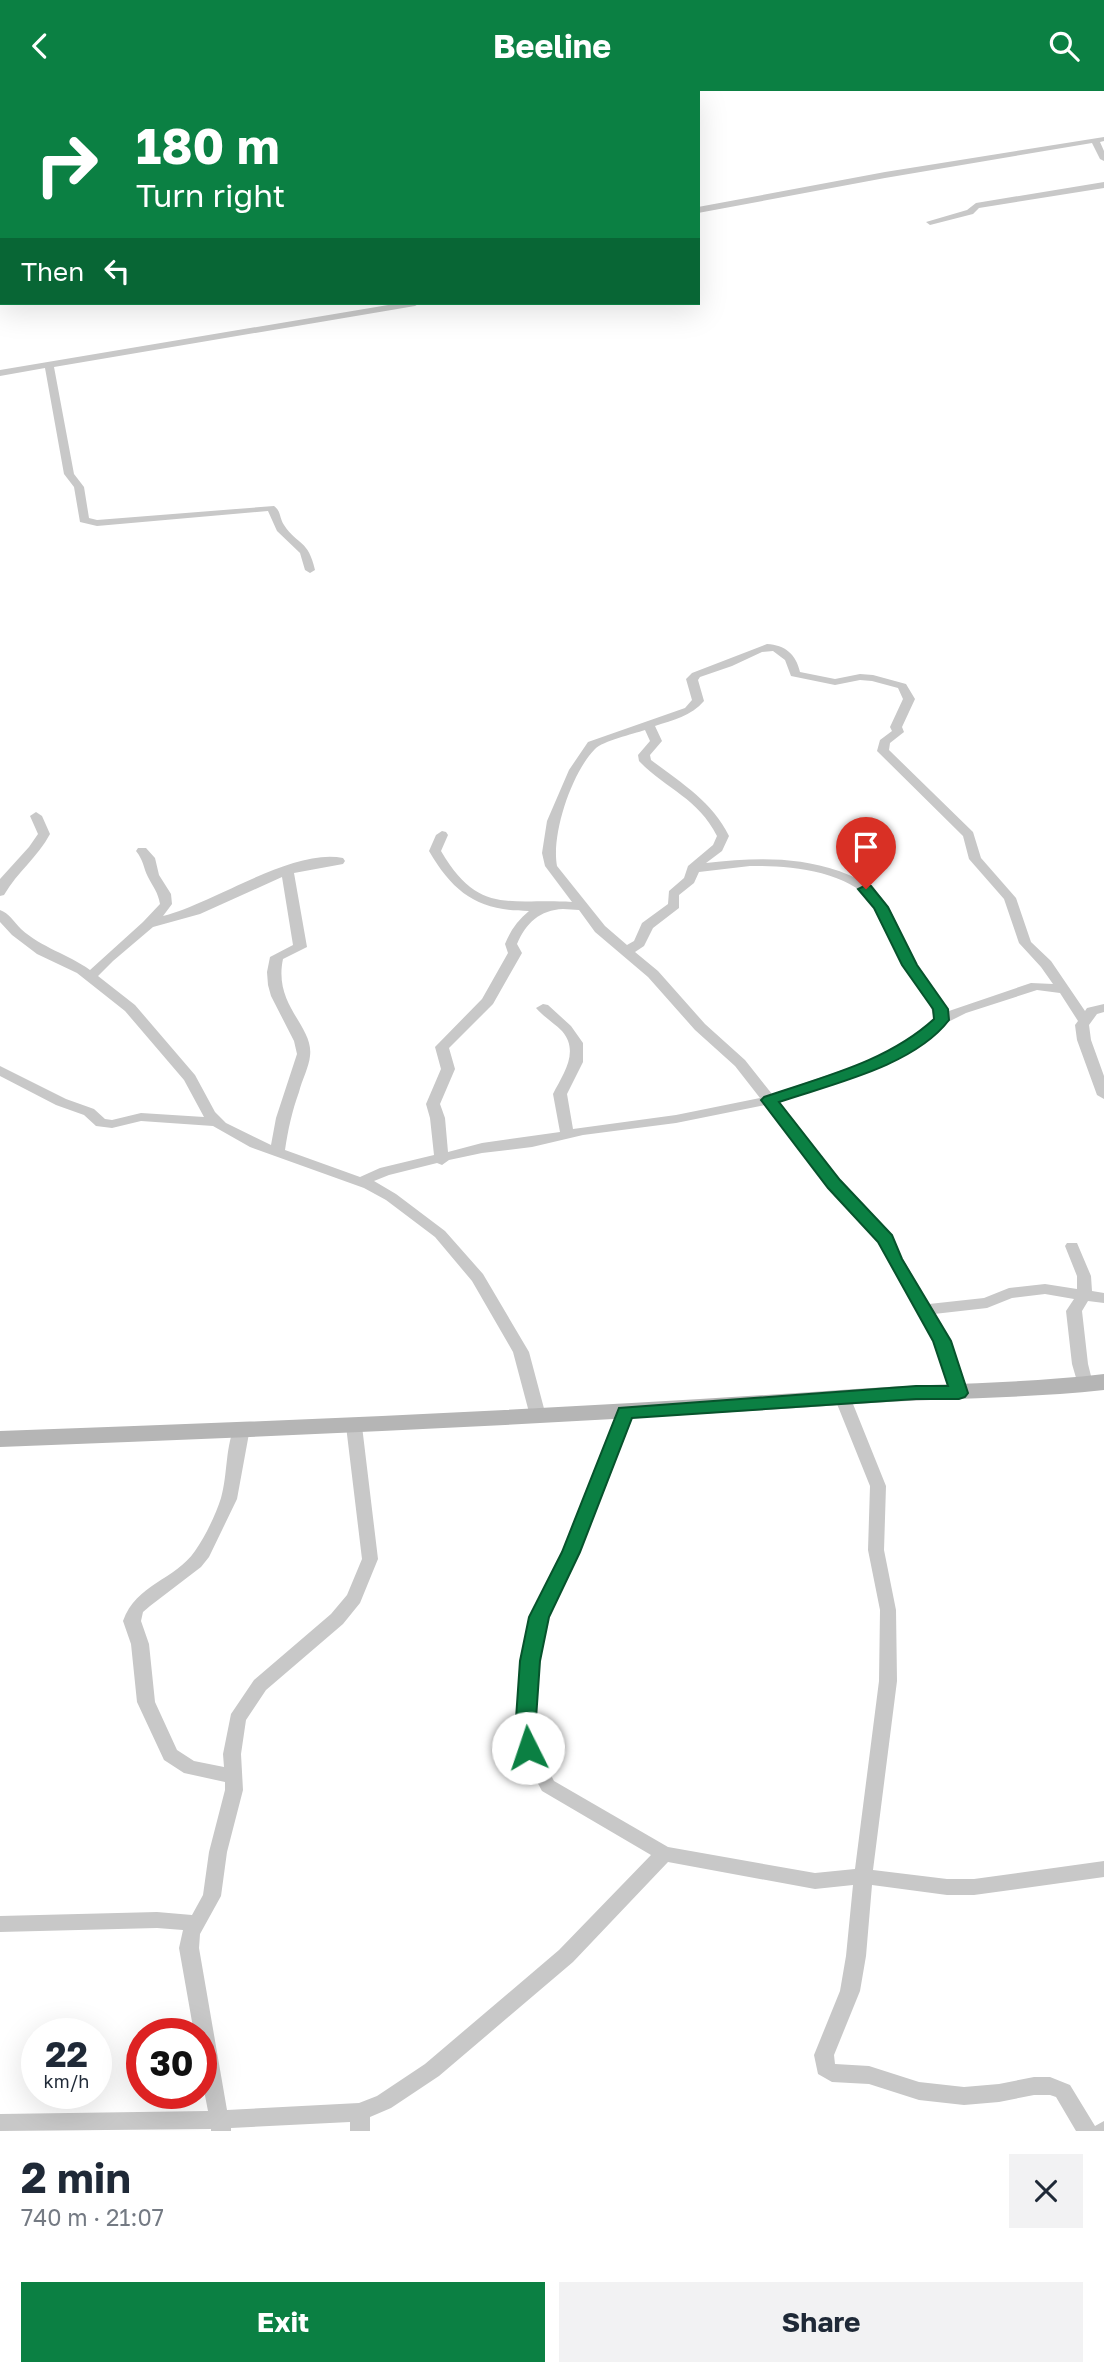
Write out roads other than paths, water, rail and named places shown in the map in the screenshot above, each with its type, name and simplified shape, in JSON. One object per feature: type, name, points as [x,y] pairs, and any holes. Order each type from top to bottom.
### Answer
[{"type":"street","points":[[700,210],[885,175],[1099,140],[1104,159]]},
{"type":"street","points":[[930,222],[970,212],[976,206],[1104,185]]},
{"type":"street","points":[[0,373],[403,305]]},
{"type":"street","points":[[49,365],[63,428],[69,474],[79,487],[84,520],[97,523],[270,508],[274,510],[277,523],[286,536],[306,554],[310,569]]},
{"type":"street","points":[[959,1393],[942,1341],[879,1229],[834,1184],[740,1063],[700,1027],[627,951],[600,929],[548,859],[560,803],[577,768],[592,745],[695,706],[698,701],[692,679],[696,675],[731,663],[762,647],[783,652],[792,660],[795,674],[801,676],[835,682],[860,677],[873,678],[902,687],[909,699],[907,707],[896,727],[898,732],[884,742],[883,751],[969,835],[975,859],[1010,898],[1025,943],[1046,964],[1084,1019],[1084,1040],[1104,1095]]},
{"type":"street","points":[[627,951],[639,943],[647,926],[674,905],[673,894],[690,880],[692,869],[718,847],[723,836],[718,822],[699,801],[645,761],[645,755],[656,741],[649,725]]},
{"type":"street","points":[[0,893],[4,871],[36,852],[41,842],[44,834],[36,816]]},
{"type":"street","points":[[442,835],[435,851],[443,865],[463,888],[489,904],[543,907],[568,904],[582,907]]},
{"type":"street","points":[[91,977],[107,959],[153,923],[167,899],[153,876],[149,858],[142,851]]},
{"type":"street","points":[[692,869],[758,860],[800,864],[816,867],[866,889],[881,907],[910,965],[940,1009],[942,1020]]},
{"type":"street","points":[[153,923],[198,910],[287,870],[311,863],[339,861]]},
{"type":"street","points":[[277,1153],[283,1118],[304,1054],[275,991],[274,967],[277,957],[300,947],[287,870]]},
{"type":"street","points":[[442,1160],[438,1145],[440,1122],[433,1104],[448,1069],[442,1047],[488,1001],[515,953],[511,944],[517,931],[524,920],[543,907]]},
{"type":"street","points":[[1,921],[42,951],[91,977],[130,1008],[190,1078],[215,1122],[233,1134],[277,1153],[362,1181],[391,1197],[439,1234],[478,1278],[521,1352],[538,1416]]},
{"type":"street","points":[[362,1181],[385,1171],[442,1160],[482,1148],[532,1142],[568,1133],[676,1119],[769,1100],[880,1062],[926,1035],[942,1020],[961,1010],[988,1003],[1028,987],[1045,985],[1065,990]]},
{"type":"street","points":[[1084,1019],[1091,1011],[1104,1007]]},
{"type":"street","points":[[543,1008],[568,1029],[576,1040],[576,1059],[572,1074],[560,1094],[568,1133]]},
{"type":"street","points":[[0,1070],[61,1102],[89,1112],[102,1123],[112,1124],[141,1117],[215,1122]]},
{"type":"street","points":[[1072,1246],[1084,1276],[1085,1294],[1074,1311],[1080,1364],[1095,1383]]},
{"type":"street","points":[[924,1310],[987,1303],[1009,1293],[1045,1289],[1104,1298]]},
{"type":"street","points":[[0,1439],[242,1428],[354,1426],[843,1399],[916,1392],[1036,1390],[1095,1383]]},
{"type":"street","points":[[843,1399],[878,1486],[876,1550],[888,1610],[888,1681],[850,1991],[824,2055],[825,2068],[832,2073],[869,2075],[919,2091],[964,2096],[999,2094],[1034,2086],[1050,2087],[1063,2091],[1087,2131]]},
{"type":"street","points":[[626,1412],[571,1552],[539,1617],[530,1661],[525,1733],[528,1748],[548,1786],[664,1854],[815,1881],[863,1876],[914,1884],[974,1887],[1104,1869]]},
{"type":"street","points":[[220,2126],[189,1948],[196,1923],[212,1896],[218,1852],[229,1813],[234,1778],[232,1754],[237,1719],[247,1700],[260,1685],[337,1619],[354,1598],[365,1577],[370,1559],[354,1426]]},
{"type":"street","points":[[234,1778],[213,1771],[190,1768],[170,1755],[146,1702],[140,1644],[132,1621],[136,1609],[144,1601],[195,1563],[203,1553],[229,1499],[242,1428]]},
{"type":"street","points":[[0,2123],[220,2126],[360,2121],[432,2070],[566,1956],[664,1854]]},
{"type":"street","points":[[0,1924],[144,1920],[196,1923]]}]
